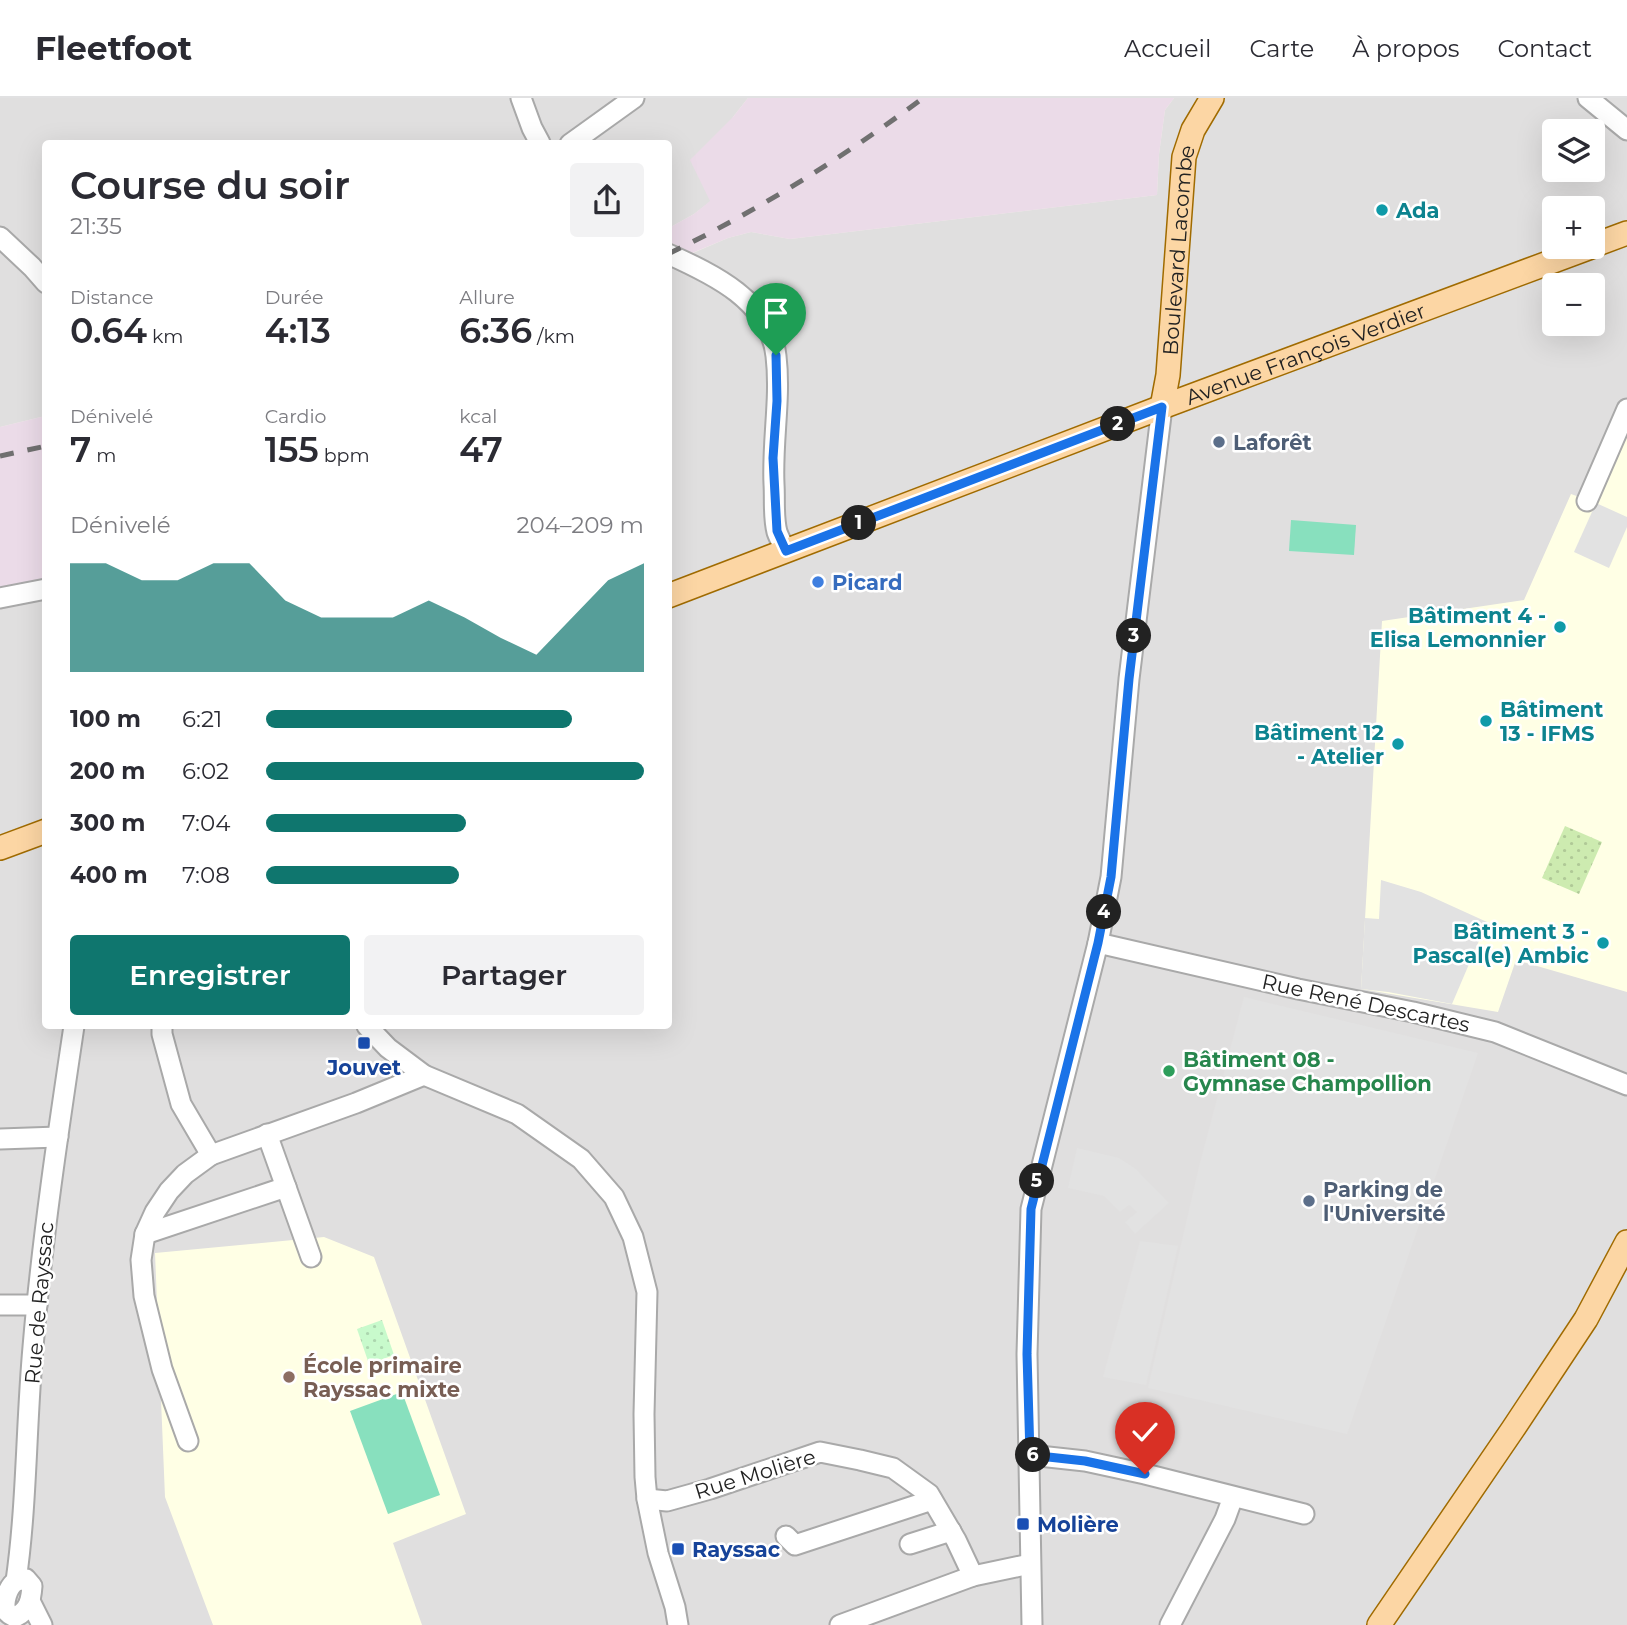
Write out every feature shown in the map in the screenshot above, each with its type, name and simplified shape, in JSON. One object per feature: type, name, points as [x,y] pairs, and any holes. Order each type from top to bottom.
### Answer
[{"type":"main road","name":"Boulevard Lacombe","points":[[1162,407],[1168,374],[1184,157],[1193,130],[1212,98]]},
{"type":"main road","name":"Avenue François Verdier","points":[[1605,241],[1627,233]]},
{"type":"main road","name":"Avenue François Verdier","points":[[672,594],[1557,259]]},
{"type":"main road","points":[[0,848],[42,832]]},
{"type":"main road","points":[[1379,1625],[1586,1319],[1627,1242]]},
{"type":"street","points":[[520,98],[532,128],[542,140]]},
{"type":"street","points":[[576,140],[634,98]]},
{"type":"street","points":[[1588,98],[1627,130]]},
{"type":"street","points":[[0,237],[42,278]]},
{"type":"street","points":[[672,256],[716,277],[739,294],[758,313],[771,336],[776,355],[777,401],[773,458],[777,531],[786,551]]},
{"type":"street","points":[[1032,1625],[1027,1354],[1031,1209],[1098,943],[1111,877],[1129,679],[1162,407]]},
{"type":"street","points":[[1587,501],[1627,409]]},
{"type":"street","points":[[0,598],[42,590]]},
{"type":"street","name":"Rue René Descartes","points":[[1098,943],[1495,1032],[1627,1085]]},
{"type":"street","name":"Rue de Rayssac","points":[[14,1609],[10,1587],[16,1581],[21,1545],[37,1305],[74,1029]]},
{"type":"street","points":[[162,1029],[181,1104],[211,1155]]},
{"type":"street","points":[[370,1029],[388,1048],[424,1075],[517,1114],[581,1159],[614,1197],[633,1237],[647,1292],[644,1422],[648,1499],[658,1553],[676,1616],[690,1625]]},
{"type":"street","points":[[188,1441],[162,1369],[144,1296],[141,1261],[145,1234],[155,1212],[185,1174],[211,1155],[356,1103],[424,1075]]},
{"type":"street","points":[[267,1134],[311,1257]]},
{"type":"street","points":[[0,1139],[58,1137]]},
{"type":"street","points":[[145,1234],[286,1187]]},
{"type":"street","points":[[0,1305],[37,1305]]},
{"type":"street","name":"Rue Molière","points":[[648,1499],[667,1501],[820,1452],[894,1468],[929,1494],[973,1576]]},
{"type":"street","points":[[1030,1455],[1085,1461],[1304,1514]]},
{"type":"street","points":[[1170,1625],[1225,1519],[1233,1497]]},
{"type":"street","points":[[786,1536],[795,1545],[932,1500]]},
{"type":"street","points":[[910,1545],[951,1531]]},
{"type":"street","points":[[840,1625],[973,1576],[1030,1564]]},
{"type":"street","points":[[14,1609],[42,1625]]},
{"type":"shaded area","points":[[0,98],[748,98],[733,117],[711,201],[672,226],[672,140],[42,140],[42,417],[0,427]]},
{"type":"shaded area","points":[[748,98],[1174,98],[1165,110],[1157,195],[790,239],[751,232],[692,253],[672,243],[672,226],[710,201],[690,160]]},
{"type":"shaded area","points":[[1174,98],[1627,98],[1627,1625],[0,1625],[0,591],[42,583],[42,1029],[672,1029],[672,268],[693,253],[728,238],[751,232],[790,239],[1157,195],[1165,110]]},
{"type":"shaded area","points":[[42,417],[42,583],[0,591],[0,427]]},
{"type":"shaded area","points":[[1627,437],[1627,992],[1516,960],[1498,1012],[1361,989],[1382,621],[1524,600],[1571,494],[1596,503]]},
{"type":"shaded area","points":[[1596,503],[1627,517],[1627,527],[1609,568],[1574,552]]},
{"type":"shaded area","points":[[1381,880],[1421,892],[1487,922],[1452,1004],[1361,989],[1365,918],[1379,919]]},
{"type":"shaded area","name":"Parking de l'Université","points":[[1244,997],[1478,1053],[1347,1434],[1148,1388],[1199,1167]]},
{"type":"shaded area","points":[[1077,1148],[1119,1158],[1136,1169],[1169,1203],[1135,1234],[1125,1222],[1137,1212],[1129,1205],[1120,1212],[1104,1196],[1068,1188]]},
{"type":"shaded area","name":"École primaire Rayssac mixte","points":[[324,1237],[374,1257],[466,1514],[393,1543],[422,1625],[213,1625],[165,1497],[155,1253]]},
{"type":"shaded area","points":[[1140,1241],[1178,1246],[1146,1385],[1103,1377]]},
{"type":"green space","points":[[1291,520],[1356,525],[1354,555],[1289,551]]},
{"type":"green space","points":[[1565,826],[1602,842],[1579,894],[1542,878]]},
{"type":"green space","points":[[382,1320],[394,1355],[369,1364],[357,1329]]},
{"type":"green space","points":[[402,1392],[440,1495],[388,1514],[350,1411]]},
{"type":"railway","points":[[672,252],[799,182],[923,98]]},
{"type":"railway","points":[[0,456],[42,447]]},
{"type":"place","name":"Ada","points":[[1382,210]]},
{"type":"place","name":"Laforêt","points":[[1219,442]]},
{"type":"place","name":"Picard","points":[[818,582]]},
{"type":"place","name":"Bâtiment 4 - Elisa Lemonnier","points":[[1560,627]]},
{"type":"place","name":"Bâtiment 13 - IFMS","points":[[1486,721]]},
{"type":"place","name":"Bâtiment 12 - Atelier","points":[[1398,744]]},
{"type":"place","name":"Bâtiment 3 - Pascal(e) Ambic","points":[[1603,943]]},
{"type":"place","name":"Jouvet","points":[[364,1043]]},
{"type":"place","name":"Bâtiment 08 - Gymnase Champollion","points":[[1169,1071]]},
{"type":"place","name":"Parking de l'Université","points":[[1309,1201]]},
{"type":"place","name":"École primaire Rayssac mixte","points":[[289,1377]]},
{"type":"place","name":"Molière","points":[[1023,1524]]},
{"type":"place","name":"Rayssac","points":[[678,1549]]},
{"type":"route","points":[[776,355],[777,401],[773,458],[777,531],[786,551],[1162,407],[1129,679],[1111,877],[1098,943],[1031,1209],[1027,1354],[1030,1455],[1085,1461],[1145,1474]]}]
